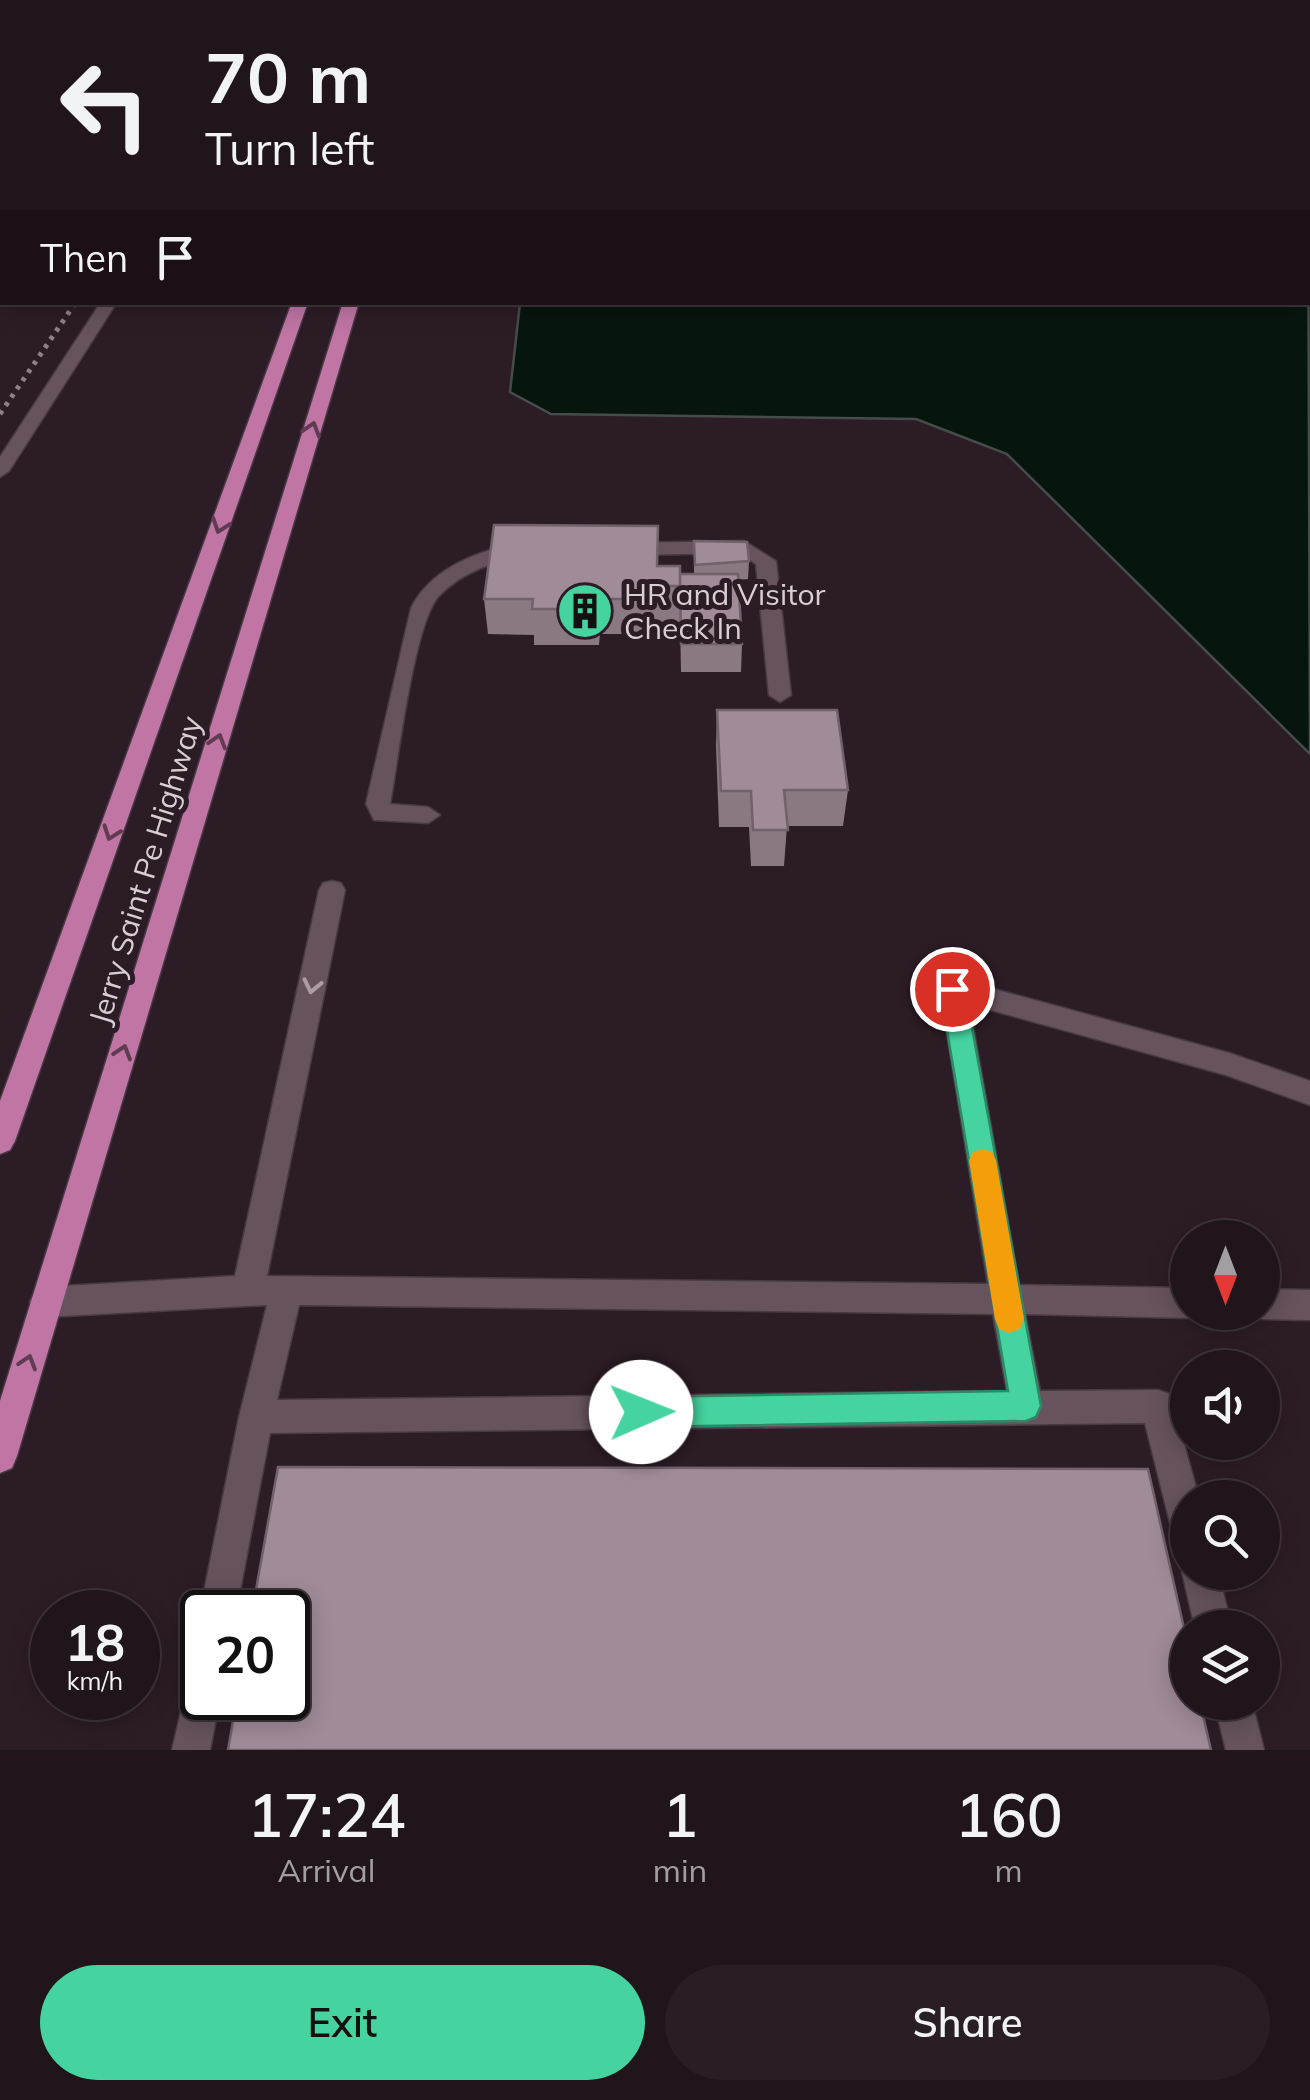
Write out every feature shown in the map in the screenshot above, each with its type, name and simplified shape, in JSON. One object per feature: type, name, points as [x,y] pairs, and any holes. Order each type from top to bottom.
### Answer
[{"type":"main road","name":"Jerry Saint Pe Highway","points":[[0,1141],[299,305]]},
{"type":"main road","name":"Jerry Saint Pe Highway","points":[[0,1456],[350,305]]},
{"type":"lane","points":[[0,471],[107,305]]},
{"type":"lane","points":[[612,549],[744,548],[759,553],[766,561],[780,696]]},
{"type":"lane","points":[[428,815],[382,814],[378,804],[412,637],[424,597],[485,555],[499,550],[537,550]]},
{"type":"lane","points":[[248,1290],[332,890]]},
{"type":"lane","points":[[1026,1406],[952,989],[1229,1064],[1310,1094]]},
{"type":"lane","points":[[46,1302],[248,1290],[1170,1302]]},
{"type":"lane","points":[[222,1590],[286,1291]]},
{"type":"lane","points":[[1280,1304],[1310,1305]]},
{"type":"lane","points":[[256,1418],[1158,1406],[1177,1480]]},
{"type":"lane","points":[[191,1750],[196,1720]]},
{"type":"lane","points":[[1238,1720],[1245,1750]]},
{"type":"shaded area","points":[[520,305],[1309,305],[1310,754],[1007,454],[916,419],[551,414],[510,392]]},
{"type":"building","points":[[494,525],[658,526],[657,566],[680,566],[680,586],[659,586],[659,599],[598,599],[598,609],[532,609],[533,599],[484,599]]},
{"type":"building","points":[[694,541],[747,542],[749,561],[695,565]]},
{"type":"building","points":[[680,574],[738,574],[742,644],[681,644]]},
{"type":"building","points":[[717,710],[837,710],[848,790],[784,790],[788,830],[753,830],[751,791],[721,791]]},
{"type":"building","points":[[278,1467],[1148,1469],[1170,1566],[1170,1590],[1175,1590],[1180,1610],[1170,1610],[1170,1720],[1204,1720],[1211,1750],[228,1750],[233,1720],[310,1720],[310,1590],[256,1590]]},
{"type":"railway","points":[[0,414],[74,305]]},
{"type":"slow traffic","points":[[982,1160],[1009,1319]]},
{"type":"place","name":"HR and Visitor Check In","points":[[585,611]]},
{"type":"route","points":[[641,1412],[1026,1406],[952,989]]}]
